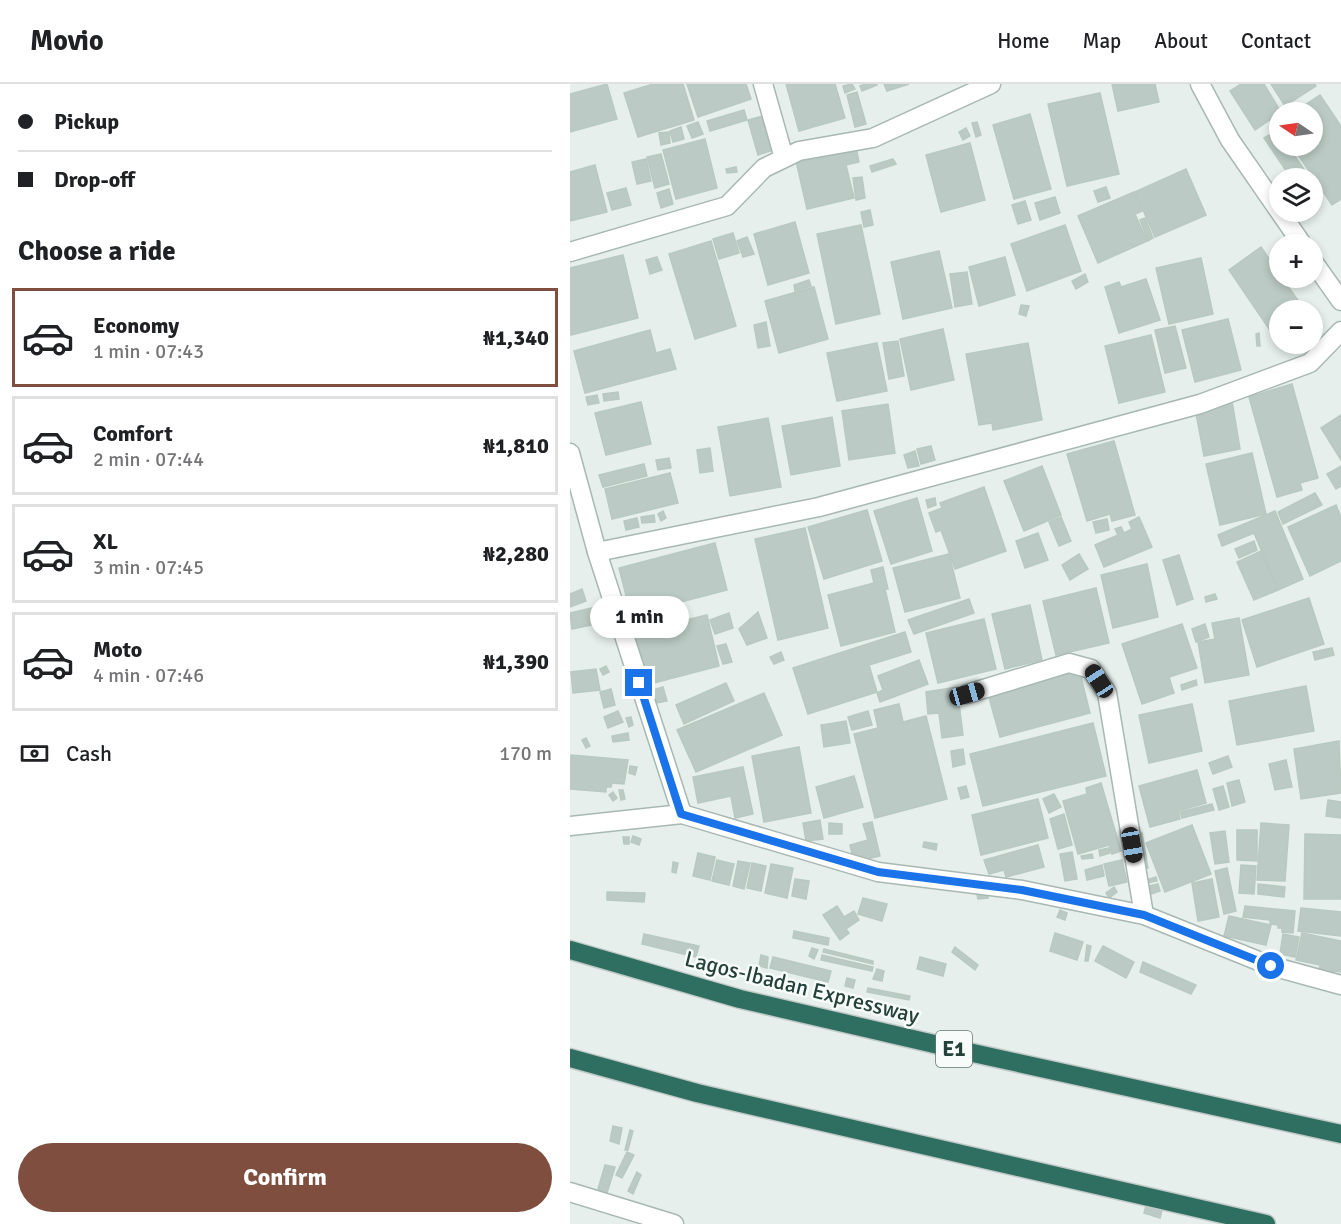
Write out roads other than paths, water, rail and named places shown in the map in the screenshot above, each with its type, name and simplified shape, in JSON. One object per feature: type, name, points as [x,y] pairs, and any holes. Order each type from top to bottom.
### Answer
[{"type":"highway","name":"Lagos-Ibadan Expressway","points":[[570,950],[740,999],[1341,1134]]},
{"type":"highway","points":[[570,1058],[708,1096],[1266,1224]]},
{"type":"street","points":[[763,84],[784,158]]},
{"type":"street","points":[[570,252],[727,206],[764,168],[799,151],[873,138],[991,84]]},
{"type":"street","points":[[1200,84],[1230,140],[1295,234]]},
{"type":"street","points":[[1323,276],[1341,301]]},
{"type":"street","points":[[597,552],[819,507],[1200,404],[1310,363],[1341,331]]},
{"type":"street","points":[[570,453],[597,552],[681,814]]},
{"type":"street","points":[[967,694],[1069,663],[1091,669],[1107,693],[1144,915]]},
{"type":"street","points":[[570,826],[681,814],[878,872],[1022,890],[1144,915],[1271,966],[1341,985]]},
{"type":"street","points":[[570,1192],[674,1224]]}]
